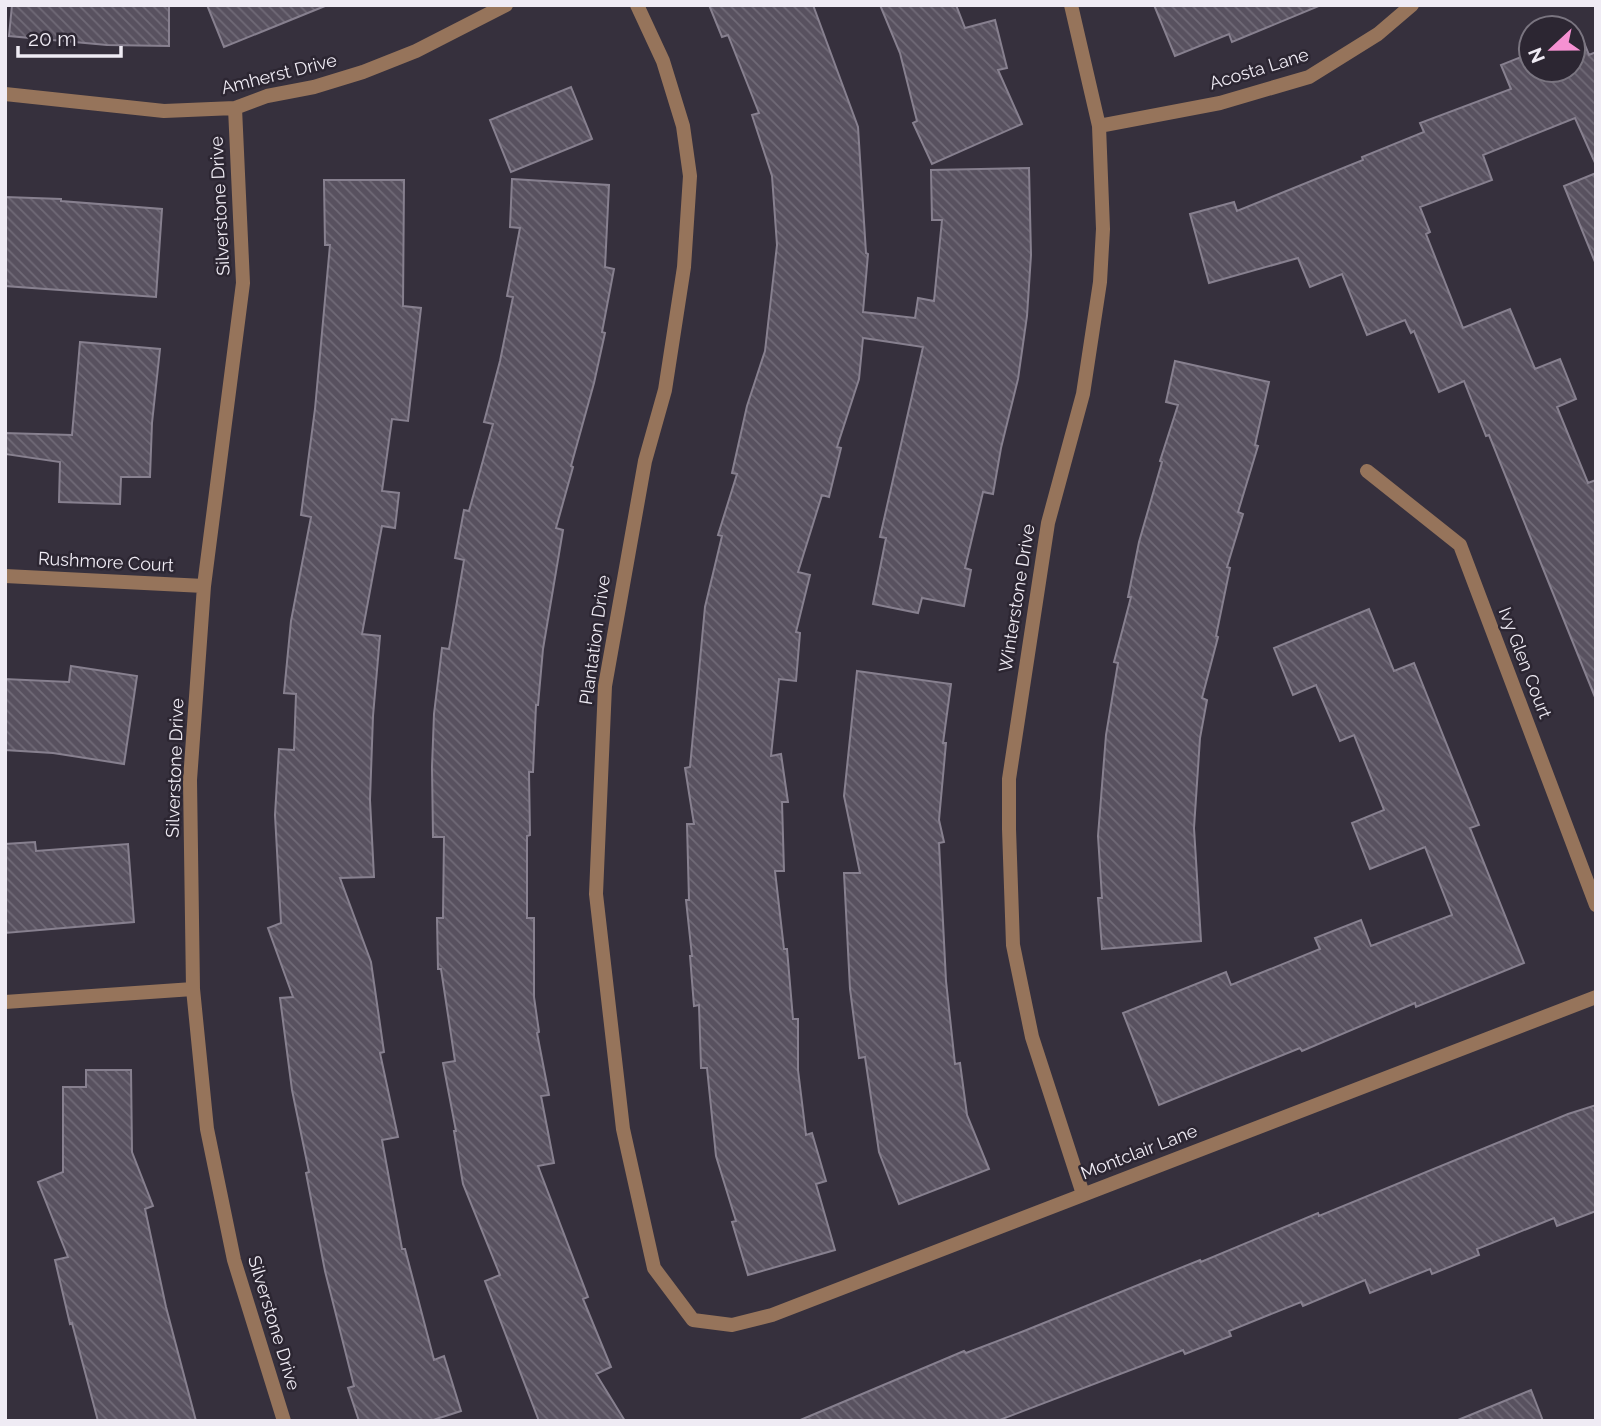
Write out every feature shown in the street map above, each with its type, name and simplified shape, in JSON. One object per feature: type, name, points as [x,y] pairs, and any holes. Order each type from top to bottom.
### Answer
[{"type":"street","name":"Amherst Drive","points":[[5,94],[164,111],[235,108],[267,96],[314,87],[363,72],[416,51],[506,5]]},
{"type":"street","name":"Plantation Drive","points":[[637,5],[663,61],[683,126],[690,176],[684,267],[665,390],[645,461],[605,686],[596,894],[623,1129],[654,1268],[693,1320]]},
{"type":"street","name":"Winterstone Drive","points":[[1071,5],[1098,126],[1103,229],[1100,282],[1083,394],[1048,523],[1009,779],[1013,945],[1032,1037],[1083,1194]]},
{"type":"street","name":"Acosta Lane","points":[[1098,126],[1220,103],[1309,77],[1378,34],[1412,5]]},
{"type":"street","name":"Silverstone Drive","points":[[235,108],[243,283],[204,586],[190,780],[193,989],[207,1129],[231,1247],[284,1421]]},
{"type":"street","name":"Ivy Glen Court","points":[[1367,471],[1460,545],[1596,905]]},
{"type":"street","name":"Rushmore Court","points":[[5,576],[204,586]]},
{"type":"street","points":[[5,1002],[193,989]]},
{"type":"street","name":"Montclair Lane","points":[[693,1320],[733,1325],[772,1314],[1596,997]]},
{"type":"building","points":[[12,5],[169,5],[169,46],[107,45],[9,36]]},
{"type":"building","points":[[207,5],[325,5],[325,6],[224,47]]},
{"type":"building","points":[[709,5],[813,5],[858,127],[868,254],[863,312],[915,318],[918,298],[934,301],[942,220],[932,220],[931,170],[1029,168],[1031,255],[1027,316],[1018,379],[993,494],[983,492],[965,568],[971,570],[964,606],[922,598],[918,613],[873,604],[886,538],[880,537],[923,347],[863,338],[859,379],[837,447],[841,448],[829,497],[822,495],[798,572],[810,575],[796,632],[800,633],[796,681],[779,679],[771,756],[781,754],[788,802],[782,802],[784,871],[775,871],[784,949],[787,949],[793,1019],[798,1019],[798,1070],[806,1135],[812,1133],[826,1181],[816,1184],[835,1250],[748,1275],[732,1222],[736,1221],[716,1156],[707,1068],[701,1068],[699,1005],[694,1006],[686,900],[689,900],[687,824],[694,824],[685,768],[690,767],[705,607],[722,536],[718,535],[737,474],[732,473],[747,406],[765,351],[777,245],[772,176],[752,115],[759,113],[728,35],[722,37]]},
{"type":"building","points":[[880,5],[956,5],[965,28],[995,20],[1007,68],[998,70],[1022,124],[932,164],[913,123],[917,121],[900,53]]},
{"type":"building","points":[[1154,5],[1319,6],[1232,42],[1229,34],[1175,56]]},
{"type":"building","points":[[1587,50],[1589,55],[1596,52],[1596,165],[1575,118],[1483,155],[1492,180],[1420,207],[1430,232],[1426,234],[1463,328],[1510,309],[1535,369],[1560,359],[1576,399],[1557,407],[1588,483],[1596,480],[1595,697],[1489,435],[1486,436],[1464,381],[1439,392],[1414,331],[1411,333],[1405,320],[1367,335],[1342,274],[1310,287],[1298,258],[1209,283],[1190,214],[1234,202],[1237,211],[1424,132],[1420,123],[1511,89],[1501,65],[1517,59],[1517,84],[1587,84]]},
{"type":"building","points":[[571,87],[592,139],[511,172],[490,120]]},
{"type":"building","points":[[1596,173],[1596,262],[1595,262],[1564,186]]},
{"type":"building","points":[[512,179],[609,185],[605,267],[614,269],[602,332],[605,333],[594,383],[556,528],[563,530],[536,705],[533,772],[529,772],[527,918],[534,918],[537,1033],[549,1095],[541,1096],[554,1163],[538,1166],[588,1297],[583,1299],[611,1367],[596,1374],[625,1421],[539,1421],[485,1281],[500,1275],[463,1184],[443,1063],[455,1061],[441,969],[438,969],[437,918],[443,918],[444,837],[433,837],[434,714],[442,648],[449,649],[464,560],[455,558],[464,510],[469,511],[493,424],[484,422],[513,297],[507,296],[520,228],[510,227]]},
{"type":"building","points":[[324,180],[404,180],[403,306],[421,308],[408,421],[392,419],[382,491],[399,493],[395,528],[382,526],[362,634],[380,636],[373,716],[370,800],[374,877],[340,878],[371,962],[384,1052],[380,1053],[398,1137],[382,1140],[402,1249],[405,1249],[434,1360],[444,1356],[461,1411],[430,1421],[359,1421],[348,1388],[354,1386],[325,1271],[292,1090],[280,998],[293,997],[268,928],[281,923],[275,815],[279,749],[294,750],[296,694],[284,693],[291,621],[311,517],[301,515],[315,409],[330,245],[325,245]]},
{"type":"building","points":[[5,197],[61,199],[162,209],[156,297],[5,286]]},
{"type":"building","points":[[80,342],[160,349],[152,423],[150,477],[121,477],[120,504],[59,502],[60,462],[5,454],[5,433],[72,435]]},
{"type":"building","points":[[1175,361],[1269,382],[1255,445],[1258,446],[1238,512],[1243,514],[1227,567],[1230,568],[1216,636],[1218,637],[1202,698],[1207,700],[1200,738],[1194,828],[1201,941],[1102,949],[1098,898],[1102,898],[1098,836],[1106,735],[1118,663],[1114,662],[1131,597],[1128,597],[1139,542],[1178,405],[1166,402]]},
{"type":"building","points":[[1369,609],[1394,671],[1414,663],[1479,825],[1470,828],[1524,963],[1416,1007],[1415,1003],[1302,1051],[1300,1048],[1159,1105],[1123,1013],[1226,972],[1231,985],[1320,949],[1315,938],[1361,920],[1371,946],[1452,915],[1425,847],[1370,869],[1352,823],[1384,810],[1354,735],[1340,741],[1316,685],[1293,695],[1274,648]]},
{"type":"building","points":[[71,666],[137,676],[124,764],[53,753],[5,750],[5,679],[69,682]]},
{"type":"building","points":[[857,671],[951,684],[943,743],[946,743],[939,820],[944,842],[939,843],[946,981],[955,1064],[960,1063],[967,1115],[989,1169],[899,1204],[879,1152],[865,1057],[859,1058],[850,989],[844,873],[860,873],[844,796]]},
{"type":"building","points":[[35,842],[36,851],[128,844],[134,922],[5,933],[5,844]]},
{"type":"building","points":[[86,1070],[131,1070],[132,1152],[153,1206],[145,1209],[166,1307],[196,1421],[98,1421],[55,1260],[68,1257],[38,1182],[63,1172],[63,1087],[86,1087]]},
{"type":"building","points":[[1596,1105],[1596,1211],[1557,1226],[1554,1218],[1477,1249],[1479,1255],[1432,1274],[1430,1269],[1370,1293],[1365,1280],[1303,1306],[1301,1302],[1229,1331],[1231,1336],[1185,1354],[1183,1350],[997,1421],[798,1421],[964,1351],[966,1353],[1024,1331]]},
{"type":"building","points":[[1531,1390],[1543,1421],[1458,1421],[1458,1420]]}]
